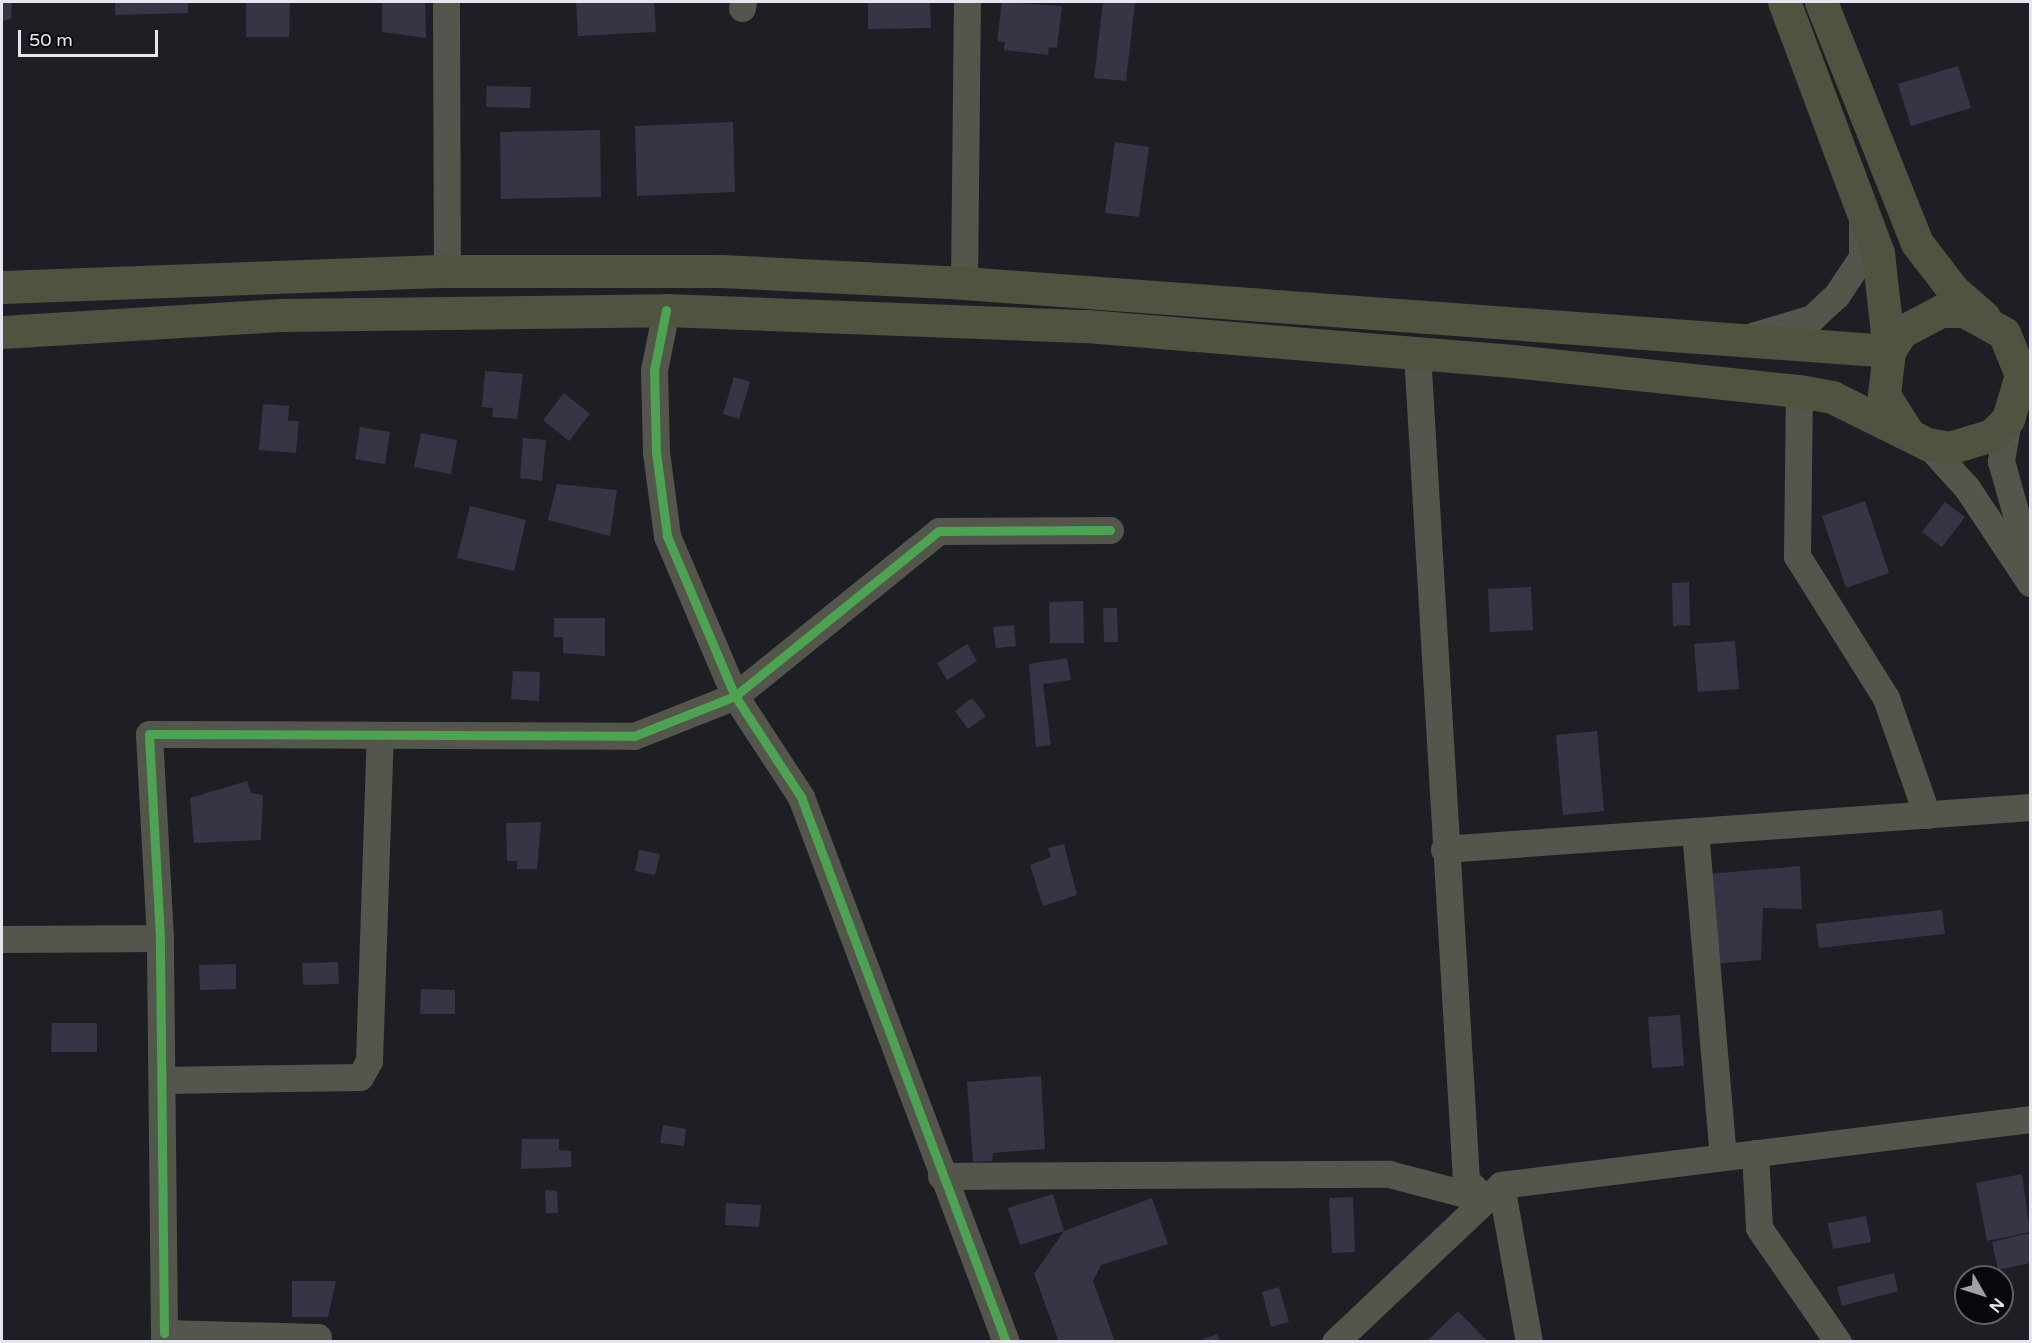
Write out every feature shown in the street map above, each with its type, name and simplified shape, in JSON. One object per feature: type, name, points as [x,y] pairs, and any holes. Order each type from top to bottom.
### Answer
[{"type":"main road","points":[[1784,2],[1878,253],[1888,351],[1884,395],[1918,438]]},
{"type":"main road","points":[[2,332],[282,315],[666,310],[1087,326],[1417,353],[1799,391],[1832,397],[1918,438],[1971,445],[2020,417],[2021,375],[2007,332],[1953,290],[1917,243],[1822,2]]},
{"type":"main road","points":[[2,287],[447,272],[721,271],[964,283],[1888,351]]},
{"type":"main road","points":[[1888,351],[1901,332],[1941,311],[2007,332]]},
{"type":"street","points":[[446,2],[447,272]]},
{"type":"street","points":[[964,283],[967,2]]},
{"type":"street","points":[[1733,341],[1812,318],[1836,296],[1862,257],[1861,206]]},
{"type":"street","points":[[666,310],[654,370],[656,452],[667,536],[735,696],[801,797],[941,1176],[1006,1341]]},
{"type":"street","points":[[1417,353],[1444,849],[1466,1180],[1493,1192]]},
{"type":"street","points":[[1799,391],[1797,556],[1886,698],[1927,815]]},
{"type":"street","points":[[2020,417],[2001,461],[2031,564]]},
{"type":"street","points":[[1918,438],[1967,488],[2031,583]]},
{"type":"street","points":[[318,1336],[164,1337],[160,938],[149,734],[634,736],[735,696],[939,531],[1110,530]]},
{"type":"street","points":[[162,1080],[360,1077],[369,1060],[380,735]]},
{"type":"street","points":[[1444,849],[2031,807]]},
{"type":"street","points":[[1695,831],[1723,1157]]},
{"type":"street","points":[[2,939],[160,938]]},
{"type":"street","points":[[941,1176],[1389,1174],[1493,1192],[1723,1157],[2031,1119]]},
{"type":"street","points":[[1755,1153],[1759,1228],[1838,1341]]},
{"type":"street","points":[[1335,1341],[1493,1192]]},
{"type":"street","points":[[1493,1192],[1529,1341]]},
{"type":"building","points":[[2,2],[12,2],[11,19],[2,21]]},
{"type":"building","points":[[115,2],[188,2],[188,13],[115,15]]},
{"type":"building","points":[[246,2],[290,2],[289,37],[246,37]]},
{"type":"building","points":[[382,2],[425,2],[426,38],[382,32]]},
{"type":"building","points":[[576,2],[654,2],[656,32],[578,36]]},
{"type":"building","points":[[868,2],[930,2],[931,28],[868,29]]},
{"type":"building","points":[[1002,2],[1062,6],[1057,48],[1049,47],[1048,55],[1004,50],[1005,42],[997,41]]},
{"type":"building","points":[[1103,2],[1135,2],[1126,81],[1094,78]]},
{"type":"building","points":[[1958,66],[1971,108],[1911,126],[1898,84]]},
{"type":"building","points":[[487,86],[531,87],[530,108],[486,107]]},
{"type":"building","points":[[733,122],[735,192],[637,196],[635,126]]},
{"type":"building","points":[[600,130],[601,197],[501,199],[500,132]]},
{"type":"building","points":[[1115,142],[1149,147],[1139,217],[1105,213]]},
{"type":"building","points":[[485,371],[523,374],[517,419],[492,417],[493,408],[482,407]]},
{"type":"building","points":[[734,377],[750,382],[739,419],[723,414]]},
{"type":"building","points":[[564,393],[590,414],[569,441],[543,420]]},
{"type":"building","points":[[263,404],[289,406],[288,421],[299,421],[296,453],[259,450]]},
{"type":"building","points":[[360,427],[390,432],[385,464],[355,459]]},
{"type":"building","points":[[421,433],[457,440],[451,474],[414,467]]},
{"type":"building","points":[[523,438],[546,440],[542,481],[520,478]]},
{"type":"building","points":[[557,484],[617,490],[610,536],[548,520]]},
{"type":"building","points":[[1865,501],[1889,573],[1846,588],[1822,516]]},
{"type":"building","points":[[1945,502],[1965,517],[1942,547],[1922,532]]},
{"type":"building","points":[[470,506],[526,520],[514,571],[457,558]]},
{"type":"building","points":[[1689,582],[1690,625],[1673,626],[1672,583]]},
{"type":"building","points":[[1531,587],[1533,630],[1490,632],[1488,589]]},
{"type":"building","points":[[1083,601],[1084,643],[1050,643],[1049,602]]},
{"type":"building","points":[[1103,608],[1117,608],[1118,642],[1104,642]]},
{"type":"building","points":[[554,618],[605,618],[605,656],[563,653],[563,637],[554,637]]},
{"type":"building","points":[[1014,625],[1016,646],[996,648],[993,627]]},
{"type":"building","points":[[1735,641],[1739,689],[1698,692],[1694,644]]},
{"type":"building","points":[[967,644],[977,661],[947,680],[937,663]]},
{"type":"building","points":[[1067,658],[1071,680],[1043,684],[1051,745],[1036,747],[1029,664]]},
{"type":"building","points":[[513,671],[540,672],[539,701],[511,699]]},
{"type":"building","points":[[972,698],[986,716],[968,729],[955,711]]},
{"type":"building","points":[[1597,731],[1604,811],[1563,815],[1556,735]]},
{"type":"building","points":[[247,781],[251,793],[263,795],[261,840],[194,843],[190,798]]},
{"type":"building","points":[[541,822],[537,869],[517,869],[517,861],[507,861],[506,823]]},
{"type":"building","points":[[1064,844],[1077,895],[1043,906],[1030,865],[1051,857],[1048,848]]},
{"type":"building","points":[[639,850],[660,854],[655,875],[635,871]]},
{"type":"building","points":[[1800,866],[1802,909],[1763,908],[1761,960],[1713,964],[1708,874]]},
{"type":"building","points":[[1942,910],[1945,934],[1819,948],[1816,924]]},
{"type":"building","points":[[338,962],[339,984],[303,985],[302,963]]},
{"type":"building","points":[[236,964],[236,989],[200,990],[199,965]]},
{"type":"building","points":[[421,989],[455,990],[455,1014],[420,1014]]},
{"type":"building","points":[[1680,1015],[1684,1066],[1652,1068],[1648,1017]]},
{"type":"building","points":[[52,1023],[97,1023],[97,1052],[51,1052]]},
{"type":"building","points":[[1041,1076],[1045,1149],[993,1153],[992,1161],[973,1162],[967,1082]]},
{"type":"building","points":[[663,1125],[686,1129],[684,1146],[660,1143]]},
{"type":"building","points":[[522,1139],[559,1139],[559,1150],[571,1151],[571,1167],[521,1169]]},
{"type":"building","points":[[2022,1174],[2030,1232],[1987,1241],[1976,1183]]},
{"type":"building","points":[[545,1190],[557,1191],[558,1213],[546,1213]]},
{"type":"building","points":[[1053,1194],[1064,1231],[1020,1245],[1008,1208]]},
{"type":"building","points":[[1353,1197],[1355,1252],[1332,1253],[1329,1198]]},
{"type":"building","points":[[1152,1198],[1168,1244],[1101,1265],[1093,1281],[1115,1342],[1059,1342],[1034,1274],[1064,1231]]},
{"type":"building","points":[[726,1203],[761,1205],[759,1227],[725,1225]]},
{"type":"building","points":[[1866,1216],[1871,1242],[1833,1249],[1828,1223]]},
{"type":"building","points":[[2030,1233],[2030,1263],[2014,1266],[1997,1265],[1992,1242]]},
{"type":"building","points":[[1894,1273],[1898,1291],[1842,1306],[1837,1287]]},
{"type":"building","points":[[292,1281],[336,1281],[328,1317],[292,1317]]},
{"type":"building","points":[[1279,1287],[1289,1322],[1271,1327],[1262,1292]]},
{"type":"building","points":[[1458,1311],[1488,1342],[1426,1342]]},
{"type":"building","points":[[1217,1334],[1220,1342],[1199,1342],[1199,1341]]},
{"type":"cycle path","points":[[666,310],[654,370],[656,452],[667,536],[735,696],[801,797],[1006,1342]]},
{"type":"cycle path","points":[[164,1333],[160,938],[149,734],[634,736],[735,696],[939,531],[1110,530]]}]
